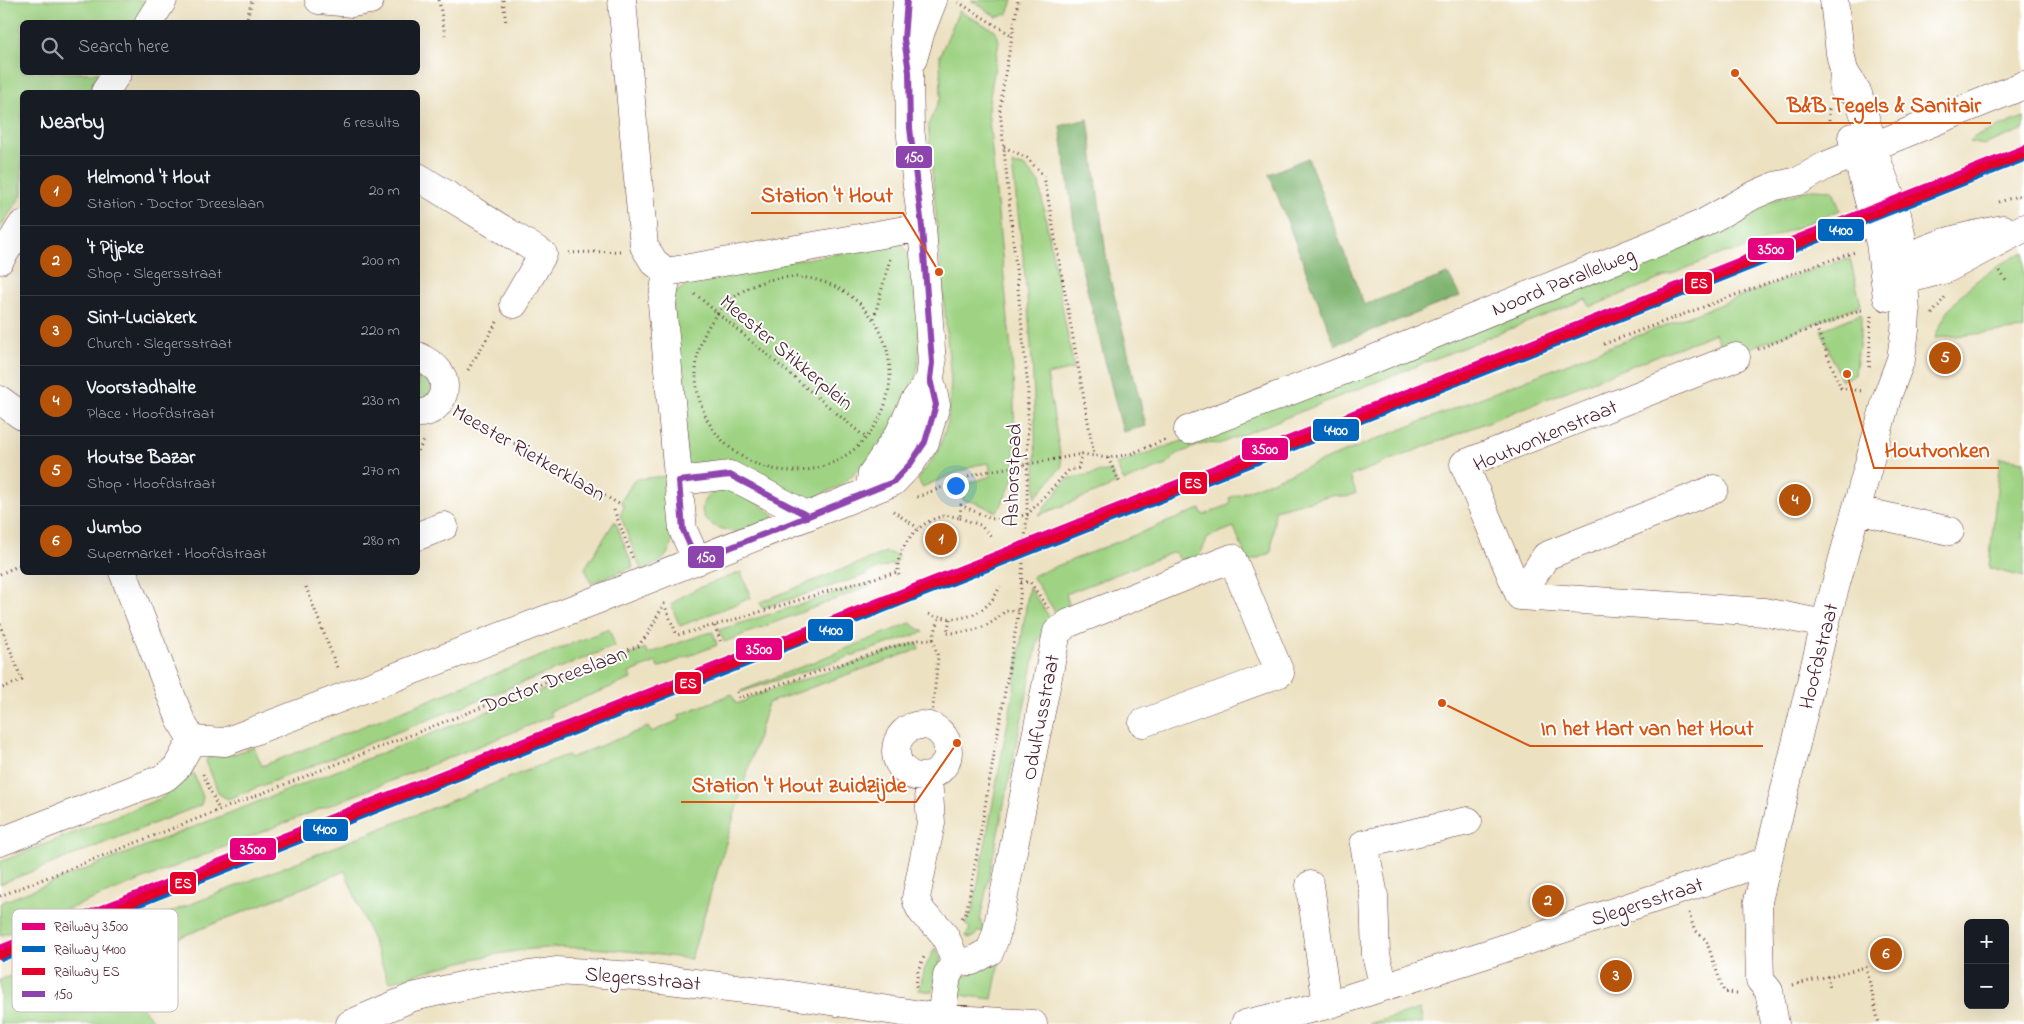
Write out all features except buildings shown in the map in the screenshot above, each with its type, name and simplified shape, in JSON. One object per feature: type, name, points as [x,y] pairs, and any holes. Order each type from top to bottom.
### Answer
[{"type":"street","points":[[150,20],[163,0]]},
{"type":"street","points":[[319,0],[352,3],[370,0]]},
{"type":"street","points":[[622,0],[644,246],[654,262],[667,272],[909,229]]},
{"type":"street","points":[[192,740],[225,742],[697,560],[869,490],[872,474],[895,440],[914,402],[930,378],[932,363],[909,229],[909,72],[904,39],[906,0]]},
{"type":"street","points":[[909,72],[921,31],[933,0]]},
{"type":"street","name":"Hoofdstraat","points":[[1775,1024],[1769,991],[1775,975],[1773,898],[1766,861],[1825,624],[1857,510],[1878,393],[1888,313],[1897,272],[1880,243],[1865,150],[1843,107],[1844,71],[1834,0]]},
{"type":"street","points":[[106,90],[116,75]]},
{"type":"street","name":"Noord Parallelweg","points":[[1188,430],[1374,359],[1702,224],[1752,196],[1775,186],[1799,181],[1825,166],[2024,85]]},
{"type":"street","points":[[420,178],[544,254],[516,300]]},
{"type":"street","points":[[1897,272],[1944,242],[2024,227]]},
{"type":"street","points":[[0,260],[20,228]]},
{"type":"street","points":[[667,272],[662,304],[683,530],[697,560]]},
{"type":"street","name":"Meester Rietkerklaan","points":[[420,357],[435,367],[434,399]]},
{"type":"street","name":"Houtvonkenstraat","points":[[1520,596],[1464,464],[1736,357]]},
{"type":"street","points":[[0,400],[20,415]]},
{"type":"street","points":[[679,481],[730,475],[808,516]]},
{"type":"street","points":[[1714,489],[1546,556],[1520,596],[1764,612],[1825,624]]},
{"type":"street","points":[[1857,510],[1950,531]]},
{"type":"street","points":[[420,535],[444,526]]},
{"type":"street","name":"Odulfusstraat","points":[[955,962],[972,961],[990,951],[996,935],[1057,632],[1069,623],[1232,558],[1280,672],[1143,723]]},
{"type":"street","points":[[123,575],[181,721],[192,740]]},
{"type":"street","points":[[919,724],[931,726],[944,736],[948,753],[942,768],[936,774],[928,777],[916,777],[904,772],[897,762],[895,750],[898,738],[907,728],[919,724]]},
{"type":"street","points":[[0,842],[166,777],[177,767],[192,740]]},
{"type":"street","points":[[928,777],[931,823],[916,898],[924,916],[944,934],[955,962],[947,976],[941,1021]]},
{"type":"street","points":[[1384,987],[1376,955],[1374,896],[1364,844],[1468,821]]},
{"type":"street","name":"Slegersstraat","points":[[1245,1024],[1327,1005],[1766,861]]},
{"type":"street","points":[[1310,885],[1327,1005]]},
{"type":"street","name":"Slegersstraat","points":[[350,1024],[413,997],[475,983],[556,971],[636,976],[778,993],[912,1013],[941,1021],[1033,1024]]},
{"type":"path","points":[[247,20],[252,0]]},
{"type":"path","points":[[439,0],[445,35]]},
{"type":"path","points":[[502,0],[506,23]]},
{"type":"path","points":[[955,0],[1013,36]]},
{"type":"path","name":"Ashorstpad","points":[[912,1013],[918,970],[929,946],[960,922],[966,913],[1004,706],[1019,610],[1027,515],[1028,388],[1000,110],[1003,80],[1013,36],[1018,0]]},
{"type":"path","points":[[1004,147],[1027,158],[1044,176],[1094,455]]},
{"type":"path","points":[[874,318],[909,229]]},
{"type":"path","points":[[1604,344],[1859,250]]},
{"type":"path","points":[[544,254],[626,251]]},
{"type":"path","name":"Meester Stikkerplein","points":[[667,272],[867,439]]},
{"type":"path","points":[[797,276],[827,282],[853,296],[874,318],[888,348],[891,380],[884,412],[867,439],[853,452],[836,462],[818,469],[799,472],[780,471],[761,466],[744,458],[728,447],[712,428],[701,406],[696,382],[697,357],[704,333],[717,312],[740,292],[767,280],[797,276]]},
{"type":"path","points":[[434,399],[464,377],[514,293],[516,300]]},
{"type":"path","points":[[1736,357],[1860,310],[1871,313],[1868,372]]},
{"type":"path","points":[[1816,327],[1841,388],[1878,393]]},
{"type":"path","name":"Meester Rietkerklaan","points":[[434,399],[619,504]]},
{"type":"path","points":[[915,498],[976,474],[989,471],[1082,454],[1108,458],[1130,454],[1188,430]]},
{"type":"path","points":[[960,518],[961,505],[992,519],[1027,515],[1069,470],[1078,468],[1082,454]]},
{"type":"path","points":[[1108,458],[1120,483]]},
{"type":"path","points":[[889,508],[898,505]]},
{"type":"path","points":[[614,510],[645,580],[664,604],[677,636],[899,573],[904,547],[918,528],[924,523],[945,516],[960,518],[980,525],[992,538]]},
{"type":"path","points":[[0,574],[20,565]]},
{"type":"path","points":[[1021,582],[1030,582],[1044,602]]},
{"type":"path","points":[[929,614],[939,618],[964,619],[986,606],[1000,586]]},
{"type":"path","points":[[306,587],[342,678]]},
{"type":"path","name":"Doctor Dreeslaan","points":[[0,896],[638,646],[648,634],[669,598]]},
{"type":"path","points":[[950,619],[948,633],[971,632],[999,618],[1005,611],[1019,610]]},
{"type":"path","points":[[931,726],[938,657],[933,639],[939,618]]},
{"type":"path","points":[[0,624],[22,680],[0,689]]},
{"type":"path","points":[[715,626],[721,643]]},
{"type":"path","points":[[737,692],[739,698],[889,648],[917,640],[933,639]]},
{"type":"path","points":[[1681,890],[1694,930],[1706,940],[1724,992],[1753,994],[1866,966],[1879,1024]]},
{"type":"path","points":[[1827,976],[1830,988]]},
{"type":"green space","points":[[0,0],[149,0],[136,20],[20,20],[20,75],[101,75],[90,90],[20,90],[20,197],[0,228]]},
{"type":"green space","points":[[971,0],[1013,0],[1008,14],[997,17]]},
{"type":"green space","points":[[959,11],[996,31],[999,41],[988,109],[1013,371],[1016,474],[1001,506],[996,512],[977,503],[963,500],[962,485],[991,476],[989,463],[976,465],[922,487],[918,479],[937,453],[948,422],[951,381],[928,125],[941,97],[940,55]]},
{"type":"green space","points":[[2024,117],[2024,129],[1984,145],[1969,142],[1974,137]]},
{"type":"green space","points":[[1088,119],[1108,270],[1146,426],[1123,432],[1079,257],[1060,126]]},
{"type":"green space","points":[[1308,158],[1364,305],[1448,274],[1460,296],[1335,345],[1269,174]]},
{"type":"green space","points":[[1012,164],[1024,166],[1039,183],[1074,369],[1047,375],[1062,466],[1035,498],[1033,373],[1022,247]]},
{"type":"green space","points":[[1812,189],[1833,190],[1840,210],[1738,251],[1724,253],[1590,307],[1586,299],[1219,444],[1205,443],[1177,454],[1166,465],[1124,481],[1116,464],[1202,434],[1718,233],[1723,225],[1760,204]]},
{"type":"green space","points":[[901,243],[912,258],[920,346],[915,386],[876,454],[840,486],[818,496],[806,498],[687,466],[672,295],[698,277]]},
{"type":"green space","points":[[2024,252],[2024,329],[1935,338],[1950,309],[1970,286],[1982,276]]},
{"type":"green space","points":[[1850,259],[1861,305],[1730,356],[1723,351],[1715,333],[1350,476],[1356,493],[1347,497],[1332,495],[1275,510],[1271,553],[1248,562],[1234,527],[1208,537],[1198,559],[1184,564],[1174,552],[1066,594],[1069,605],[1068,610],[1058,616],[1032,576],[1200,509],[1203,515],[1231,504],[1229,498],[1606,348],[1821,266]]},
{"type":"green space","points":[[1861,314],[1861,332],[1855,375],[1841,380],[1821,330]]},
{"type":"green space","points":[[430,371],[431,395],[420,403],[420,374]]},
{"type":"green space","points":[[2000,458],[2024,461],[2024,577],[1989,568]]},
{"type":"green space","points":[[1111,470],[1117,484],[1039,515],[1067,479]]},
{"type":"green space","points":[[669,476],[673,520],[672,543],[663,559],[641,570],[620,515],[624,507],[621,501],[635,479]]},
{"type":"green space","points":[[718,488],[741,490],[775,516],[752,528],[739,532],[718,527],[705,518],[702,506],[710,494]]},
{"type":"green space","points":[[615,521],[633,567],[591,583],[585,568]]},
{"type":"green space","points":[[886,552],[898,555],[896,563],[866,573],[866,575],[762,608],[760,602]]},
{"type":"green space","points":[[741,572],[751,598],[680,626],[671,605],[686,594]]},
{"type":"green space","points":[[869,583],[870,586],[724,642],[719,630]]},
{"type":"green space","points":[[1029,587],[1052,621],[1045,634],[1038,640],[980,920],[986,932],[978,931],[975,936],[970,938],[965,936],[970,929],[965,923],[973,910],[1014,689]]},
{"type":"green space","points":[[910,623],[924,632],[741,692],[741,691]]},
{"type":"green space","points":[[609,629],[615,646],[228,799],[219,794],[206,761],[208,757],[231,755],[254,747],[262,766]]},
{"type":"green space","points":[[713,632],[717,645],[658,668],[656,662],[629,673],[631,679],[550,711],[552,716],[504,736],[68,909],[12,909],[12,931],[0,936],[0,903],[629,656],[645,648],[648,654]]},
{"type":"green space","points":[[917,643],[919,649],[768,703],[691,959],[607,949],[544,948],[472,959],[389,982],[345,871],[178,938],[178,909],[561,757],[568,755],[570,758],[648,727],[651,732],[680,720],[679,715],[732,694],[736,704],[747,700],[747,698]]},
{"type":"green space","points":[[190,765],[203,797],[201,805],[0,884],[0,862],[164,797],[169,787]]},
{"type":"green space","points":[[935,948],[941,957],[933,992],[919,990],[925,968]]},
{"type":"green space","points":[[1002,948],[992,999],[959,995],[961,978],[990,963]]},
{"type":"green space","points":[[12,975],[12,1012],[146,1012],[155,1024],[0,1024],[0,980]]},
{"type":"green space","points":[[1420,1009],[1423,1024],[1369,1024]]},
{"type":"rail line","name":"3500","points":[[101,909],[2024,149]]},
{"type":"rail line","name":"ES","points":[[116,909],[2021,156]]},
{"type":"rail line","name":"4400","points":[[124,909],[2024,158]]},
{"type":"rail line","name":"3500","points":[[0,949],[12,944]]},
{"type":"rail line","name":"ES","points":[[0,955],[12,950]]},
{"type":"rail line","name":"4400","points":[[3,957],[12,953]]},
{"type":"transit line","name":"150","points":[[808,516],[730,475],[679,481],[683,530],[697,561],[893,482],[911,463],[925,442],[936,405],[930,379],[932,363],[922,227],[910,128],[909,72],[904,39],[907,0]]},
{"type":"place","name":"B&B Tegels & Sanitair","points":[[1735,73]]},
{"type":"place","name":"Station 't Hout","points":[[939,272]]},
{"type":"place","name":"Houtse Bazar","points":[[1945,358]]},
{"type":"place","name":"Houtvonken","points":[[1847,374]]},
{"type":"place","name":"Voorstadhalte","points":[[1795,500]]},
{"type":"place","name":"Helmond 't Hout","points":[[941,539]]},
{"type":"place","name":"In het Hart van het Hout","points":[[1442,703]]},
{"type":"place","name":"Station 't Hout zuidzijde","points":[[957,743]]},
{"type":"place","name":"'t Pijpke","points":[[1548,901]]},
{"type":"place","name":"Jumbo","points":[[1886,954]]},
{"type":"place","name":"Sint-Luciakerk","points":[[1616,976]]}]
